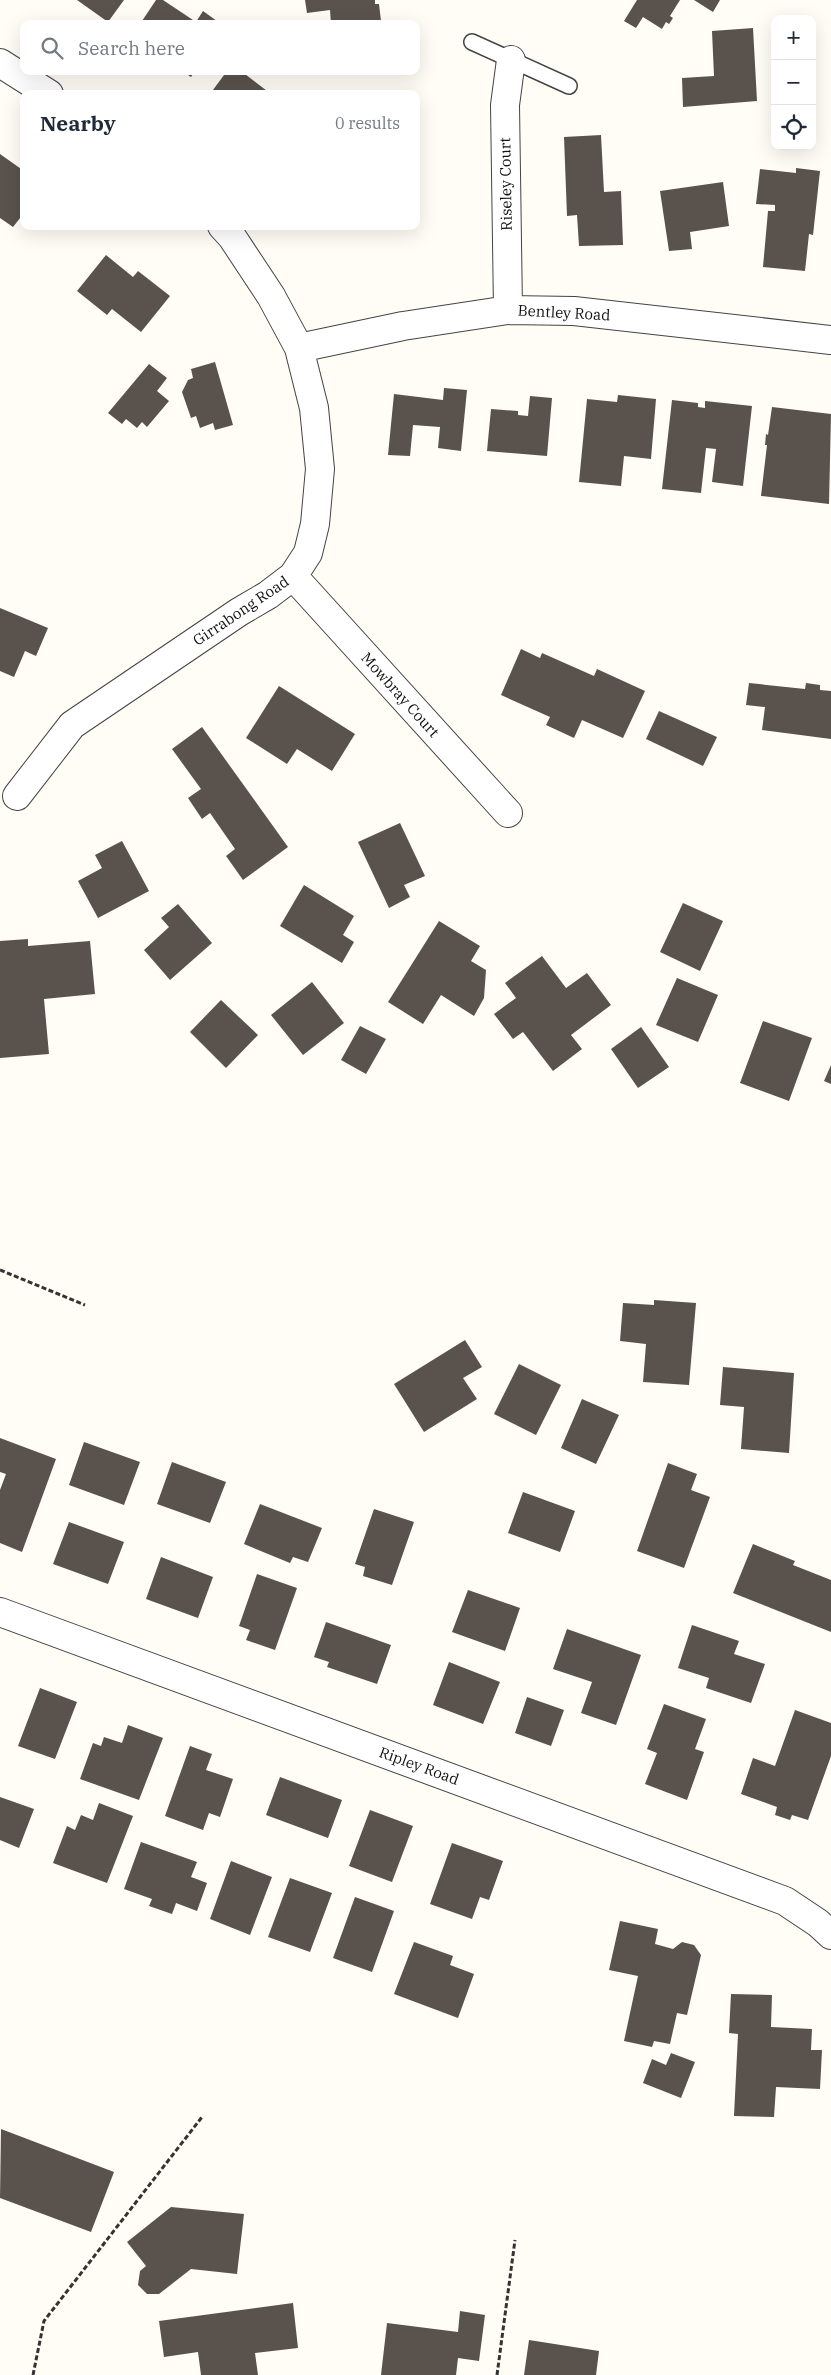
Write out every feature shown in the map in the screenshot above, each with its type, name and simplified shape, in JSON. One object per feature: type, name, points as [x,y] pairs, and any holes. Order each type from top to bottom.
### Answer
[{"type":"street","name":"Riseley Court","points":[[508,310],[505,105],[511,60]]},
{"type":"street","points":[[0,63],[43,90]]},
{"type":"street","name":"Girrabong Road","points":[[17,796],[72,725],[239,612],[268,596],[293,576],[308,553],[313,534],[320,469],[314,408],[300,348],[271,296],[226,230]]},
{"type":"street","name":"Bentley Road","points":[[300,348],[402,326],[508,310],[574,311],[831,340]]},
{"type":"street","name":"Mowbray Court","points":[[293,576],[508,813]]},
{"type":"street","name":"Ripley Road","points":[[0,1612],[785,1902],[818,1923],[831,1935]]},
{"type":"lane","points":[[472,42],[568,86]]},
{"type":"path","points":[[0,1270],[85,1305]]},
{"type":"path","points":[[34,2375],[44,2321],[202,2117]]},
{"type":"path","points":[[497,2375],[516,2240]]},
{"type":"building","points":[[77,0],[124,0],[109,20],[105,20]]},
{"type":"building","points":[[156,0],[163,0],[193,20],[143,20]]},
{"type":"building","points":[[305,0],[375,0],[375,4],[379,4],[381,20],[331,20],[330,10],[307,13]]},
{"type":"building","points":[[637,0],[680,0],[670,16],[673,18],[669,24],[666,22],[662,29],[643,17],[636,28],[624,21]]},
{"type":"building","points":[[694,0],[720,0],[713,12]]},
{"type":"building","points":[[203,11],[215,20],[197,20]]},
{"type":"building","points":[[753,28],[757,101],[683,107],[682,78],[714,76],[712,31]]},
{"type":"building","points":[[224,75],[246,75],[266,90],[213,90]]},
{"type":"building","points":[[601,135],[604,192],[621,191],[623,245],[579,246],[577,215],[567,216],[564,137]]},
{"type":"building","points":[[0,154],[20,168],[20,218],[13,227],[0,218]]},
{"type":"building","points":[[796,168],[820,171],[813,235],[809,234],[805,271],[763,267],[768,211],[775,211],[775,205],[756,204],[760,169],[796,173]]},
{"type":"building","points":[[723,182],[729,226],[690,232],[692,249],[669,251],[660,191]]},
{"type":"building","points":[[106,255],[133,277],[138,271],[170,296],[141,332],[112,309],[107,315],[77,291]]},
{"type":"building","points":[[215,362],[233,425],[215,430],[213,423],[200,428],[196,416],[191,418],[182,392],[188,380],[193,378],[191,369]]},
{"type":"building","points":[[149,364],[167,378],[157,391],[169,401],[147,427],[142,422],[137,428],[126,419],[122,424],[108,413]]},
{"type":"building","points":[[444,388],[467,390],[461,451],[438,448],[440,427],[413,425],[410,456],[388,455],[394,394],[443,400]]},
{"type":"building","points":[[618,395],[656,399],[651,459],[624,456],[621,486],[579,482],[587,399],[617,402]]},
{"type":"building","points":[[530,396],[552,398],[547,456],[487,451],[491,409],[518,411],[518,415],[528,416]]},
{"type":"building","points":[[672,400],[698,403],[698,407],[705,408],[705,401],[752,406],[743,486],[712,482],[716,449],[706,448],[701,493],[662,489]]},
{"type":"building","points":[[772,407],[831,414],[829,504],[761,496],[767,445],[765,445],[766,434],[768,435]]},
{"type":"building","points":[[0,608],[48,628],[36,656],[25,651],[14,677],[0,671]]},
{"type":"building","points":[[521,649],[540,658],[542,653],[594,676],[597,669],[645,691],[623,738],[582,720],[574,738],[546,725],[550,717],[501,695]]},
{"type":"building","points":[[749,683],[805,689],[806,683],[820,685],[820,690],[831,691],[831,739],[762,730],[765,707],[746,705]]},
{"type":"building","points":[[279,686],[355,734],[332,771],[297,749],[287,764],[246,738]]},
{"type":"building","points":[[659,711],[717,737],[703,766],[646,739]]},
{"type":"building","points":[[202,727],[288,847],[243,880],[226,856],[235,849],[210,813],[202,819],[188,798],[201,789],[172,749]]},
{"type":"building","points":[[400,823],[425,876],[404,885],[410,897],[389,908],[358,842]]},
{"type":"building","points":[[122,841],[149,891],[98,918],[78,881],[102,868],[95,855]]},
{"type":"building","points":[[304,885],[354,916],[343,935],[354,942],[342,963],[280,926]]},
{"type":"building","points":[[683,903],[723,921],[700,971],[660,952]]},
{"type":"building","points":[[178,904],[212,943],[170,980],[144,950],[169,927],[161,918]]},
{"type":"building","points":[[439,921],[480,946],[471,961],[486,970],[484,998],[474,1016],[441,995],[423,1024],[388,1002]]},
{"type":"building","points":[[28,939],[28,946],[90,941],[95,994],[44,999],[49,1054],[0,1058],[0,941]]},
{"type":"building","points":[[542,956],[566,988],[587,973],[611,1005],[571,1035],[582,1049],[553,1071],[523,1032],[513,1039],[494,1014],[516,998],[505,983]]},
{"type":"building","points":[[677,978],[718,995],[698,1042],[656,1025]]},
{"type":"building","points":[[312,982],[344,1023],[303,1055],[271,1015]]},
{"type":"building","points":[[221,1000],[258,1035],[226,1068],[190,1032]]},
{"type":"building","points":[[763,1021],[812,1038],[789,1101],[740,1083]]},
{"type":"building","points":[[360,1026],[386,1039],[366,1074],[341,1060]]},
{"type":"building","points":[[641,1027],[669,1067],[638,1088],[611,1049]]},
{"type":"building","points":[[831,1065],[831,1084],[824,1081]]},
{"type":"building","points":[[654,1300],[696,1303],[689,1385],[643,1382],[646,1344],[620,1341],[623,1303],[654,1305]]},
{"type":"building","points":[[465,1340],[482,1367],[463,1378],[477,1399],[424,1432],[394,1384]]},
{"type":"building","points":[[519,1364],[561,1385],[536,1435],[494,1414]]},
{"type":"building","points":[[723,1367],[794,1373],[789,1453],[741,1449],[744,1407],[720,1405]]},
{"type":"building","points":[[582,1399],[619,1415],[596,1464],[561,1448]]},
{"type":"building","points":[[0,1438],[56,1459],[22,1552],[0,1543],[0,1490],[6,1474],[0,1472]]},
{"type":"building","points":[[84,1442],[140,1462],[124,1505],[69,1485]]},
{"type":"building","points":[[172,1462],[226,1482],[210,1523],[157,1504]]},
{"type":"building","points":[[668,1463],[697,1474],[691,1490],[710,1497],[684,1568],[637,1551]]},
{"type":"building","points":[[523,1492],[575,1511],[560,1552],[508,1533]]},
{"type":"building","points":[[260,1504],[322,1528],[308,1562],[293,1557],[290,1563],[244,1544]]},
{"type":"building","points":[[374,1509],[414,1522],[392,1585],[363,1576],[365,1567],[355,1564]]},
{"type":"building","points":[[69,1522],[124,1542],[108,1584],[53,1564]]},
{"type":"building","points":[[753,1544],[795,1561],[793,1565],[831,1580],[831,1632],[733,1593]]},
{"type":"building","points":[[161,1557],[213,1577],[198,1618],[146,1599]]},
{"type":"building","points":[[257,1574],[297,1588],[275,1650],[246,1640],[250,1630],[239,1626]]},
{"type":"building","points":[[468,1590],[520,1608],[505,1651],[452,1632]]},
{"type":"building","points":[[326,1622],[391,1645],[377,1684],[327,1667],[329,1662],[314,1657]]},
{"type":"building","points":[[692,1625],[739,1641],[734,1654],[765,1664],[751,1703],[706,1688],[709,1678],[678,1668]]},
{"type":"building","points":[[567,1629],[641,1655],[616,1725],[581,1713],[592,1682],[553,1669]]},
{"type":"building","points":[[449,1662],[500,1682],[483,1724],[433,1705]]},
{"type":"building","points":[[40,1688],[77,1702],[55,1759],[18,1746]]},
{"type":"building","points":[[527,1697],[564,1710],[551,1746],[515,1733]]},
{"type":"building","points":[[664,1704],[706,1719],[695,1749],[704,1752],[687,1800],[645,1784],[657,1753],[647,1749]]},
{"type":"building","points":[[795,1710],[831,1723],[831,1756],[808,1820],[792,1815],[790,1820],[775,1815],[777,1807],[741,1794],[753,1758],[775,1766]]},
{"type":"building","points":[[128,1725],[163,1738],[139,1800],[80,1779],[93,1743],[101,1746],[104,1737],[122,1743]]},
{"type":"building","points":[[190,1746],[212,1754],[206,1770],[233,1779],[220,1817],[209,1813],[203,1830],[165,1816]]},
{"type":"building","points":[[280,1777],[342,1800],[328,1838],[266,1815]]},
{"type":"building","points":[[0,1797],[34,1809],[19,1848],[0,1840]]},
{"type":"building","points":[[99,1803],[133,1816],[107,1883],[53,1863],[67,1826],[75,1830],[81,1815],[93,1820]]},
{"type":"building","points":[[370,1810],[413,1826],[392,1882],[349,1866]]},
{"type":"building","points":[[141,1842],[197,1862],[191,1877],[207,1883],[197,1911],[176,1903],[172,1914],[149,1906],[152,1899],[124,1889]]},
{"type":"building","points":[[452,1843],[503,1861],[489,1900],[480,1897],[472,1919],[430,1904]]},
{"type":"building","points":[[231,1861],[272,1877],[250,1935],[210,1919]]},
{"type":"building","points":[[290,1878],[332,1893],[310,1952],[268,1937]]},
{"type":"building","points":[[355,1897],[394,1911],[372,1972],[333,1958]]},
{"type":"building","points":[[620,1921],[658,1929],[655,1944],[673,1949],[682,1942],[694,1945],[701,1955],[687,2015],[677,2013],[670,2044],[654,2041],[652,2047],[624,2041],[638,1976],[609,1970]]},
{"type":"building","points":[[414,1942],[453,1956],[450,1965],[474,1974],[458,2018],[394,1994]]},
{"type":"building","points":[[731,1994],[772,1995],[771,2027],[812,2029],[811,2050],[822,2050],[820,2089],[776,2087],[774,2117],[734,2116],[738,2034],[729,2033]]},
{"type":"building","points":[[671,2053],[695,2062],[681,2098],[643,2083],[652,2059],[666,2065]]},
{"type":"building","points":[[1,2129],[114,2172],[91,2232],[0,2198]]},
{"type":"building","points":[[171,2207],[244,2214],[237,2274],[191,2269],[159,2294],[147,2294],[138,2285],[140,2271],[146,2266],[127,2242]]},
{"type":"building","points":[[293,2303],[298,2348],[255,2353],[258,2375],[201,2375],[198,2352],[164,2357],[159,2321]]},
{"type":"building","points":[[460,2311],[485,2315],[479,2361],[458,2358],[456,2375],[381,2375],[387,2323],[458,2332]]},
{"type":"building","points":[[529,2340],[599,2351],[596,2375],[524,2375]]}]
